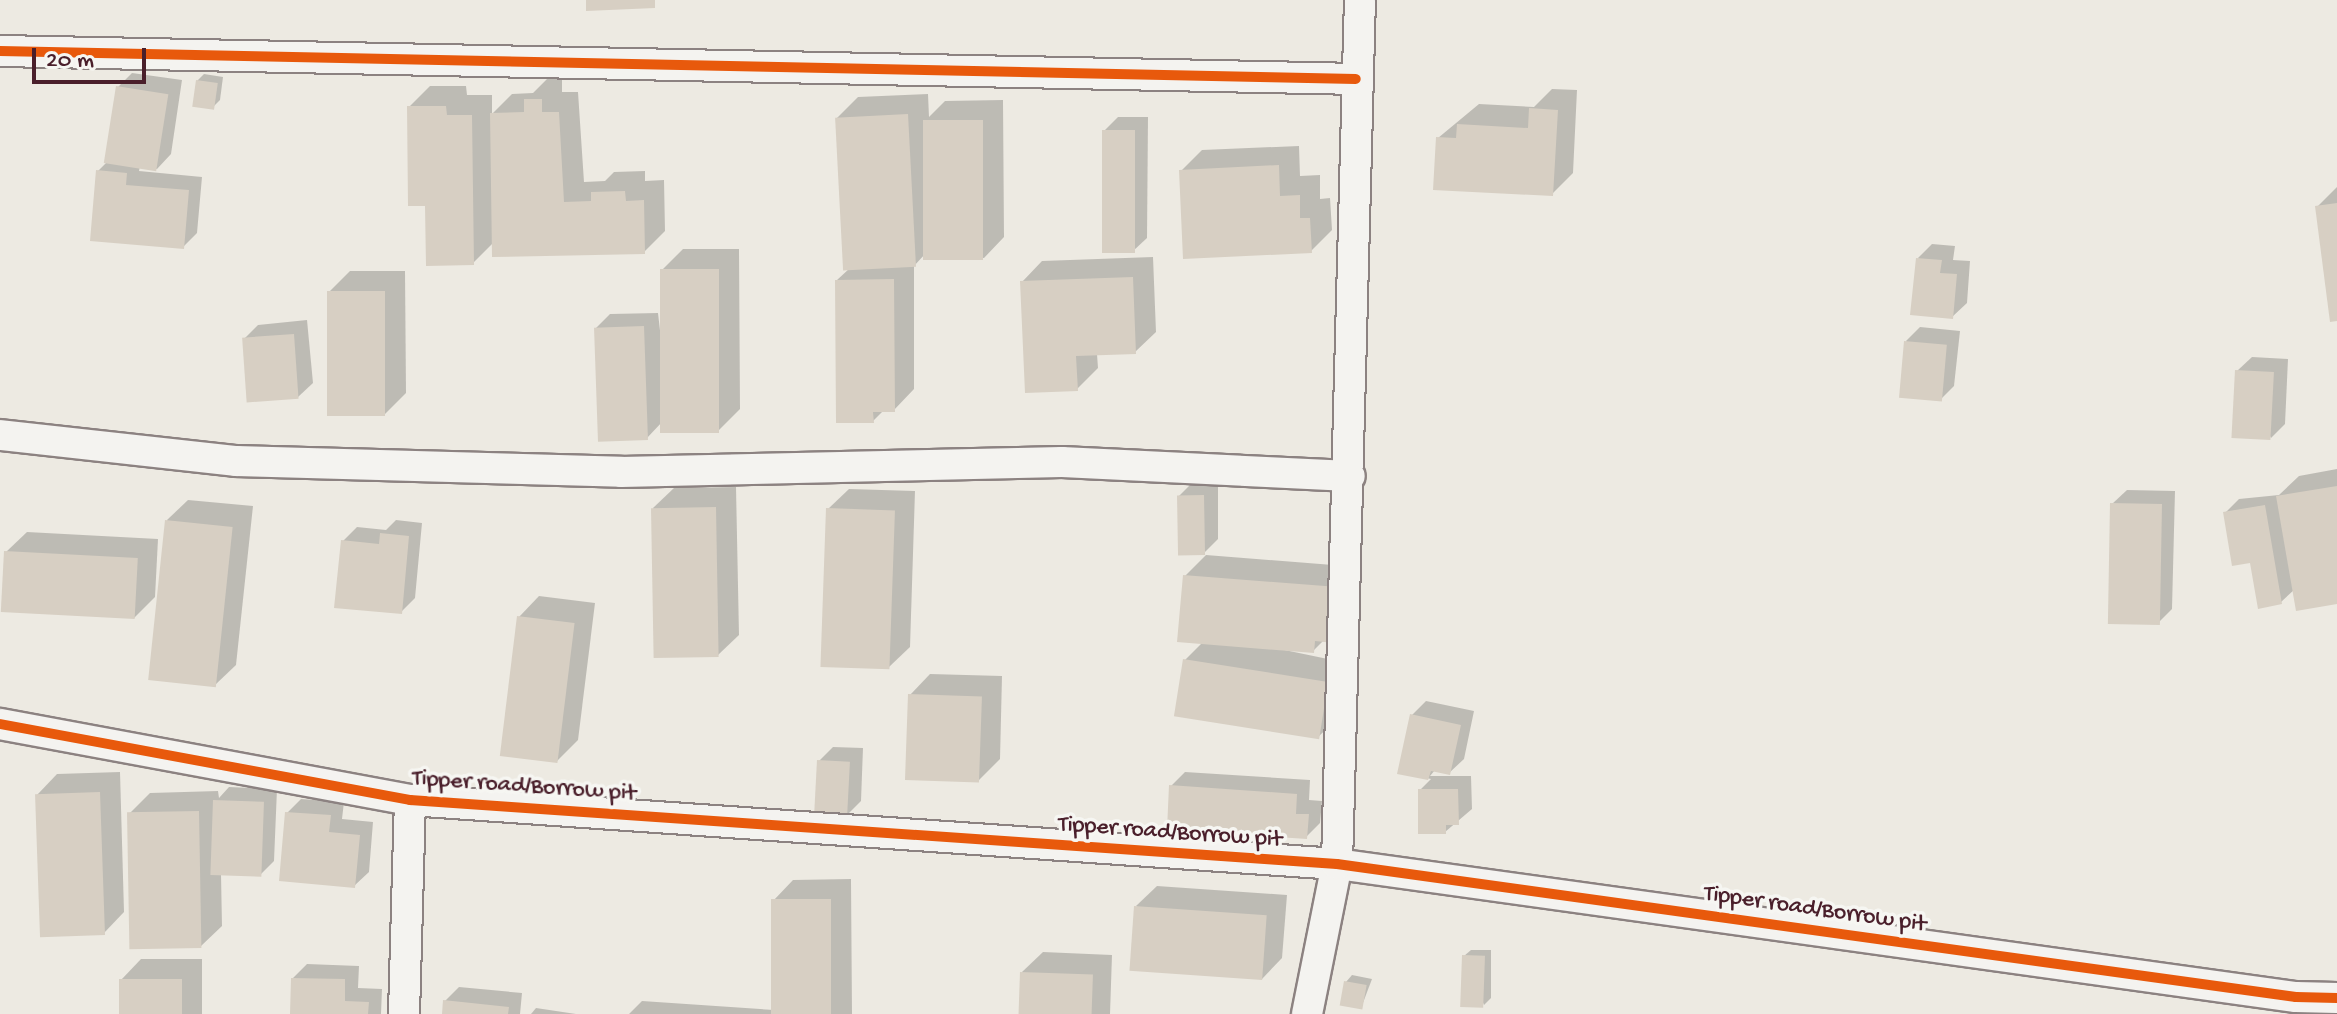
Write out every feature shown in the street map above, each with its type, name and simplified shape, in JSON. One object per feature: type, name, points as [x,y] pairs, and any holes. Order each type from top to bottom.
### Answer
[{"type":"street","points":[[1307,1014],[1337,864],[1350,476],[1360,0]]},
{"type":"street","points":[[0,51],[1356,79]]},
{"type":"street","points":[[0,435],[267,462],[621,472],[1062,462],[1350,476]]},
{"type":"street","name":"Tipper road/Borrow pit","points":[[0,724],[410,800],[1337,864],[2296,997],[2337,998]]},
{"type":"street","points":[[404,1014],[410,800]]},
{"type":"building","points":[[586,0],[655,0],[655,8],[586,11]]},
{"type":"building","points":[[196,80],[218,83],[214,110],[192,107]]},
{"type":"building","points":[[116,86],[168,94],[156,171],[104,163]]},
{"type":"building","points":[[524,99],[542,99],[542,112],[559,112],[564,202],[591,201],[591,192],[625,191],[626,201],[644,200],[645,254],[492,257],[490,113],[524,112]]},
{"type":"building","points":[[407,106],[446,106],[447,115],[472,115],[474,265],[426,266],[425,206],[408,206]]},
{"type":"building","points":[[1529,108],[1558,110],[1553,196],[1433,190],[1436,137],[1456,138],[1457,124],[1528,128]]},
{"type":"building","points":[[908,114],[916,267],[843,271],[835,118]]},
{"type":"building","points":[[923,120],[983,120],[983,260],[923,260]]},
{"type":"building","points":[[1102,130],[1135,130],[1135,253],[1102,253]]},
{"type":"building","points":[[1279,165],[1280,196],[1300,195],[1300,218],[1310,218],[1312,253],[1183,259],[1179,170]]},
{"type":"building","points":[[96,170],[127,173],[126,185],[189,190],[184,249],[90,241]]},
{"type":"building","points":[[2337,203],[2337,321],[2330,322],[2315,206]]},
{"type":"building","points":[[1916,258],[1942,260],[1940,273],[1957,274],[1953,319],[1910,315]]},
{"type":"building","points":[[660,269],[719,269],[719,433],[660,433]]},
{"type":"building","points":[[1133,277],[1136,354],[1076,356],[1078,391],[1025,393],[1020,281]]},
{"type":"building","points":[[894,279],[895,412],[873,412],[874,423],[836,423],[835,280]]},
{"type":"building","points":[[327,291],[385,291],[385,416],[327,416]]},
{"type":"building","points":[[644,326],[648,440],[598,442],[594,328]]},
{"type":"building","points":[[294,334],[299,399],[247,402],[242,338]]},
{"type":"building","points":[[1904,341],[1947,345],[1942,402],[1899,398]]},
{"type":"building","points":[[2235,370],[2274,372],[2270,440],[2231,438]]},
{"type":"building","points":[[2337,486],[2337,604],[2296,611],[2276,496]]},
{"type":"building","points":[[1177,495],[1204,495],[1205,555],[1178,555]]},
{"type":"building","points":[[2110,503],[2162,504],[2160,625],[2108,624]]},
{"type":"building","points":[[2265,505],[2282,604],[2258,609],[2250,563],[2232,566],[2223,512]]},
{"type":"building","points":[[716,507],[719,657],[654,658],[651,508]]},
{"type":"building","points":[[826,508],[895,510],[889,669],[820,667]]},
{"type":"building","points":[[165,520],[233,527],[216,687],[148,680]]},
{"type":"building","points":[[380,533],[409,536],[402,614],[334,608],[341,540],[379,544]]},
{"type":"building","points":[[4,551],[138,558],[135,619],[1,612]]},
{"type":"building","points":[[1183,575],[1338,587],[1334,643],[1315,641],[1314,653],[1177,642]]},
{"type":"building","points":[[517,616],[575,623],[557,763],[500,756]]},
{"type":"building","points":[[1183,659],[1328,682],[1319,739],[1174,716]]},
{"type":"building","points":[[908,694],[982,697],[979,783],[905,780]]},
{"type":"building","points":[[1410,714],[1461,725],[1450,775],[1431,771],[1428,780],[1397,774]]},
{"type":"building","points":[[817,760],[850,762],[847,817],[814,815]]},
{"type":"building","points":[[1169,785],[1297,794],[1296,814],[1309,814],[1307,839],[1167,830]]},
{"type":"building","points":[[1418,789],[1458,789],[1459,825],[1446,825],[1446,834],[1418,834]]},
{"type":"building","points":[[100,792],[105,935],[40,937],[35,794]]},
{"type":"building","points":[[213,800],[264,802],[261,877],[210,875]]},
{"type":"building","points":[[199,811],[201,948],[129,949],[127,812]]},
{"type":"building","points":[[285,812],[331,815],[329,832],[360,835],[355,888],[279,881]]},
{"type":"building","points":[[771,899],[831,899],[831,1014],[771,1014]]},
{"type":"building","points":[[1134,906],[1267,915],[1262,980],[1129,971]]},
{"type":"building","points":[[1462,955],[1485,956],[1483,1008],[1460,1007]]},
{"type":"building","points":[[1020,972],[1093,975],[1092,1014],[1019,1014]]},
{"type":"building","points":[[291,978],[345,979],[345,1001],[369,1002],[368,1014],[290,1014]]},
{"type":"building","points":[[119,979],[182,979],[182,1014],[119,1014]]},
{"type":"building","points":[[1344,981],[1367,985],[1362,1010],[1340,1006]]},
{"type":"building","points":[[443,1000],[509,1007],[508,1014],[442,1014]]},
{"type":"cycle path","points":[[0,51],[1356,79]]},
{"type":"cycle path","points":[[0,724],[410,800],[1337,864],[2296,997],[2337,998]]}]
